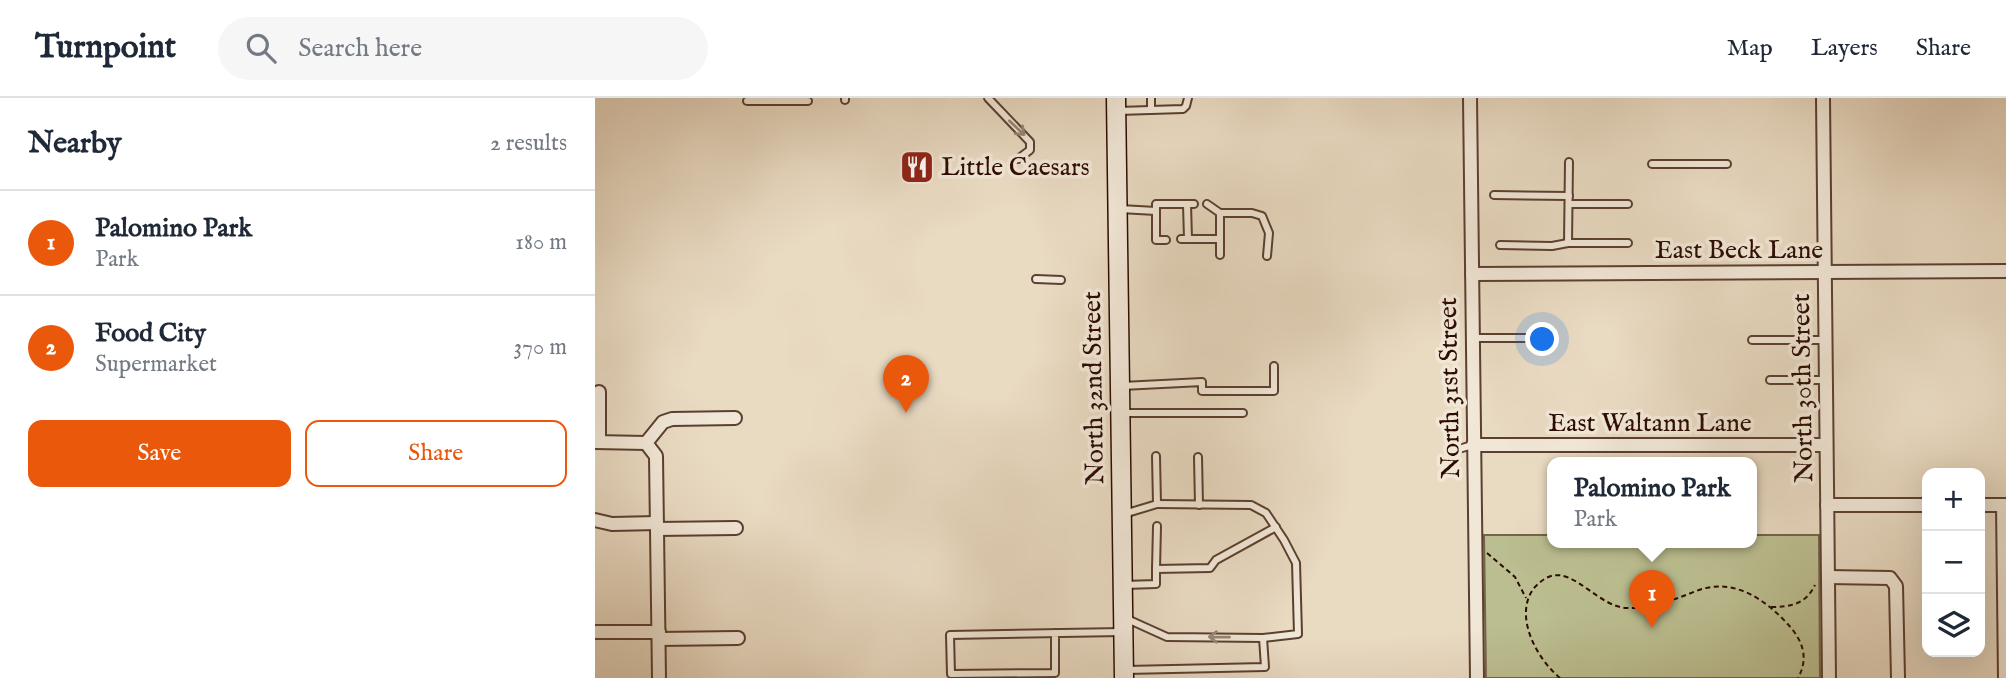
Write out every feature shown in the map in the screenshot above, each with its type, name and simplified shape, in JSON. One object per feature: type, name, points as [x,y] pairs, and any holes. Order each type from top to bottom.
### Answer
[{"type":"main road","name":"North 32nd Street","points":[[1116,105],[1124,674]]},
{"type":"street","name":"North 31st Street","points":[[1470,98],[1477,678]]},
{"type":"street","name":"North 30th Street","points":[[1823,98],[1827,505],[1823,579],[1829,678]]},
{"type":"street","name":"East Beck Lane","points":[[1472,274],[2006,271]]},
{"type":"street","points":[[599,392],[597,442],[646,443]]},
{"type":"street","points":[[646,443],[659,426],[672,419],[735,418]]},
{"type":"street","points":[[646,443],[656,456],[659,678]]},
{"type":"street","name":"East Waltann Lane","points":[[1473,445],[1826,445]]},
{"type":"street","points":[[1827,505],[1922,505]]},
{"type":"street","points":[[1985,505],[2004,505],[2005,678]]},
{"type":"street","points":[[595,520],[611,524],[736,528]]},
{"type":"street","points":[[1823,579],[1890,578],[1896,586],[1898,678]]},
{"type":"street","points":[[595,632],[738,638]]},
{"type":"lane","points":[[988,98],[1030,142],[1030,150],[1019,159]]},
{"type":"lane","points":[[1151,98],[1151,110]]},
{"type":"lane","points":[[1116,105],[1151,110],[1183,109],[1188,98]]},
{"type":"lane","points":[[747,101],[808,101]]},
{"type":"lane","points":[[1568,243],[1569,162]]},
{"type":"lane","points":[[1652,164],[1727,164]]},
{"type":"lane","points":[[1494,195],[1628,204]]},
{"type":"lane","points":[[1166,240],[1156,240],[1156,204],[1190,204],[1184,239],[1220,239]]},
{"type":"lane","points":[[1207,204],[1220,213],[1252,213],[1262,216],[1269,233],[1267,256]]},
{"type":"lane","points":[[1118,209],[1156,211]]},
{"type":"lane","points":[[1220,213],[1220,255]]},
{"type":"lane","points":[[1500,245],[1628,243]]},
{"type":"lane","points":[[1036,279],[1061,280]]},
{"type":"lane","points":[[1472,338],[1542,338]]},
{"type":"lane","points":[[1752,340],[1825,340]]},
{"type":"lane","points":[[1120,386],[1202,382],[1202,391],[1273,391],[1274,366]]},
{"type":"lane","points":[[1770,380],[1825,380]]},
{"type":"lane","points":[[1120,413],[1243,413]]},
{"type":"lane","points":[[1451,451],[1473,445]]},
{"type":"lane","points":[[1156,456],[1157,504]]},
{"type":"lane","points":[[1198,457],[1199,505]]},
{"type":"lane","points":[[1055,633],[1055,673],[951,674],[950,635],[1055,633],[1123,625],[1167,637],[1263,638],[1298,634],[1296,563],[1266,513],[1251,505],[1157,504],[1122,514]]},
{"type":"lane","points":[[1123,585],[1156,584],[1157,526]]},
{"type":"lane","points":[[1156,569],[1210,568],[1216,560],[1276,527]]},
{"type":"lane","points":[[1124,674],[1161,668],[1265,667],[1263,638]]},
{"type":"path","points":[[1486,552],[1515,577],[1527,600]]},
{"type":"path","points":[[1560,678],[1536,648],[1526,612],[1527,600],[1537,585],[1546,577],[1555,575],[1566,575],[1609,603],[1625,608],[1662,605],[1699,590],[1719,586],[1746,592],[1770,607],[1800,639],[1804,657],[1798,678]]},
{"type":"path","points":[[1770,607],[1786,607],[1800,603],[1823,579]]},
{"type":"green space","points":[[1484,535],[1547,535],[1547,548],[1757,548],[1757,535],[1819,535],[1820,678],[1486,678]]},
{"type":"place","name":"Little Caesars","points":[[917,167]]},
{"type":"place","name":"Food City","points":[[906,413]]},
{"type":"place","name":"Palomino Park","points":[[1652,628]]}]
